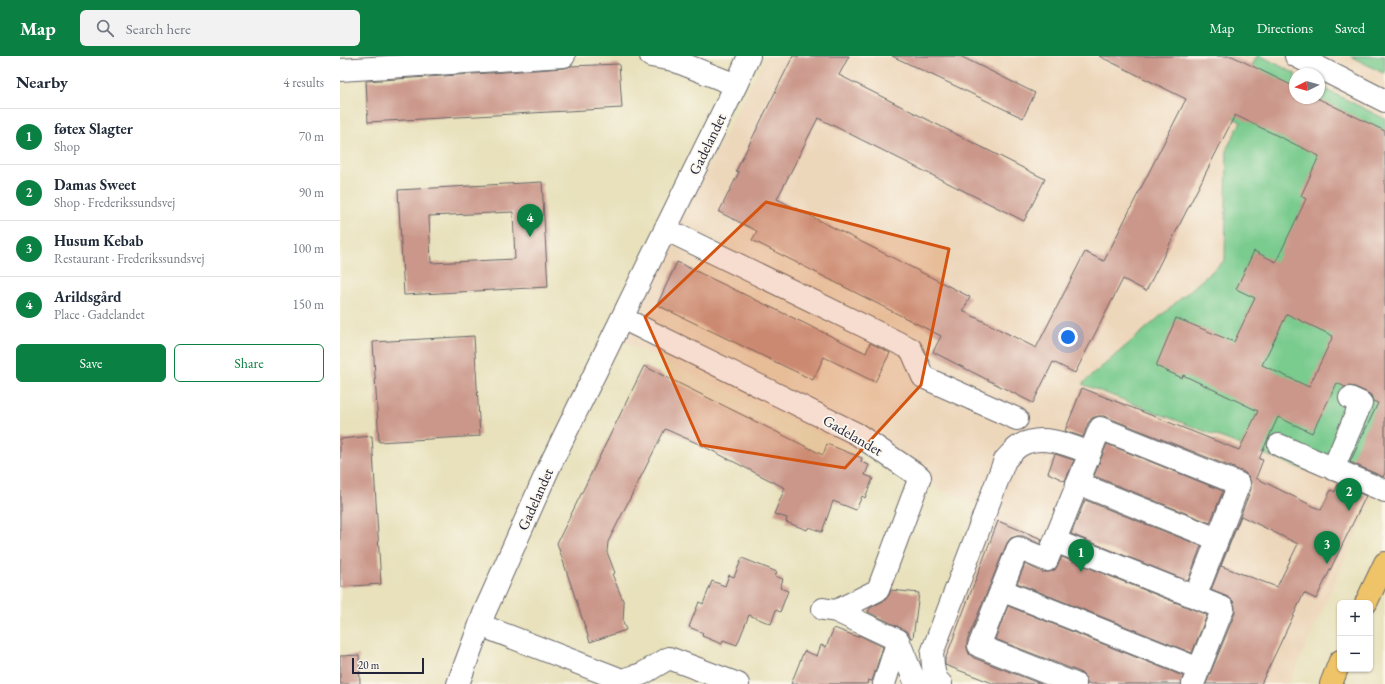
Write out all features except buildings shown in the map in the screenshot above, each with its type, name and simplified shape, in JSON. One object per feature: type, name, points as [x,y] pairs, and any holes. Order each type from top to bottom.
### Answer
[{"type":"main road","points":[[1367,600],[1385,563]]},
{"type":"main road","points":[[1331,684],[1337,669]]},
{"type":"street","points":[[340,70],[564,56]]},
{"type":"street","points":[[651,56],[673,60],[736,85]]},
{"type":"street","name":"Gadelandet","points":[[458,684],[480,625],[550,465],[749,56]]},
{"type":"street","points":[[1296,56],[1385,101]]},
{"type":"street","points":[[665,229],[911,349],[923,377],[1017,419]]},
{"type":"street","name":"Gadelandet","points":[[622,318],[857,434],[920,477],[878,590],[830,610],[898,640]]},
{"type":"street","points":[[1333,469],[1361,403],[1350,398]]},
{"type":"street","points":[[1075,684],[979,646],[1018,548],[1047,560],[1100,428],[1239,484],[1195,597]]},
{"type":"street","points":[[941,684],[938,682],[933,668],[932,653],[1006,460],[1020,445],[1038,439],[1070,445],[1090,453]]},
{"type":"street","points":[[1279,445],[1385,491]]},
{"type":"street","points":[[1077,483],[1218,539]]},
{"type":"street","points":[[1001,590],[1196,676],[1223,608],[1054,541]]},
{"type":"street","points":[[480,625],[622,680],[642,674],[669,658],[738,684]]},
{"type":"street","points":[[884,684],[898,640]]},
{"type":"street","points":[[898,640],[916,684]]},
{"type":"highlighted area","points":[[766,202],[949,249],[921,385],[845,468],[701,445],[645,317]]},
{"type":"shaded area","points":[[766,56],[1385,56],[1385,471],[1289,684],[1003,684],[935,655],[990,511],[893,468],[618,339]]},
{"type":"green space","points":[[1257,56],[1261,56],[1289,70],[1289,104],[1325,104],[1325,89],[1385,119],[1385,456],[1370,488],[1360,491],[1082,384],[1225,260],[1227,148],[1241,122],[1228,115]]},
{"type":"green space","points":[[1350,56],[1385,56],[1385,74]]},
{"type":"place","name":"Arildsgård","points":[[530,237]]},
{"type":"place","name":"Damas Sweet","points":[[1349,511]]},
{"type":"place","name":"Husum Kebab","points":[[1327,564]]},
{"type":"place","name":"føtex Slagter","points":[[1081,572]]}]
